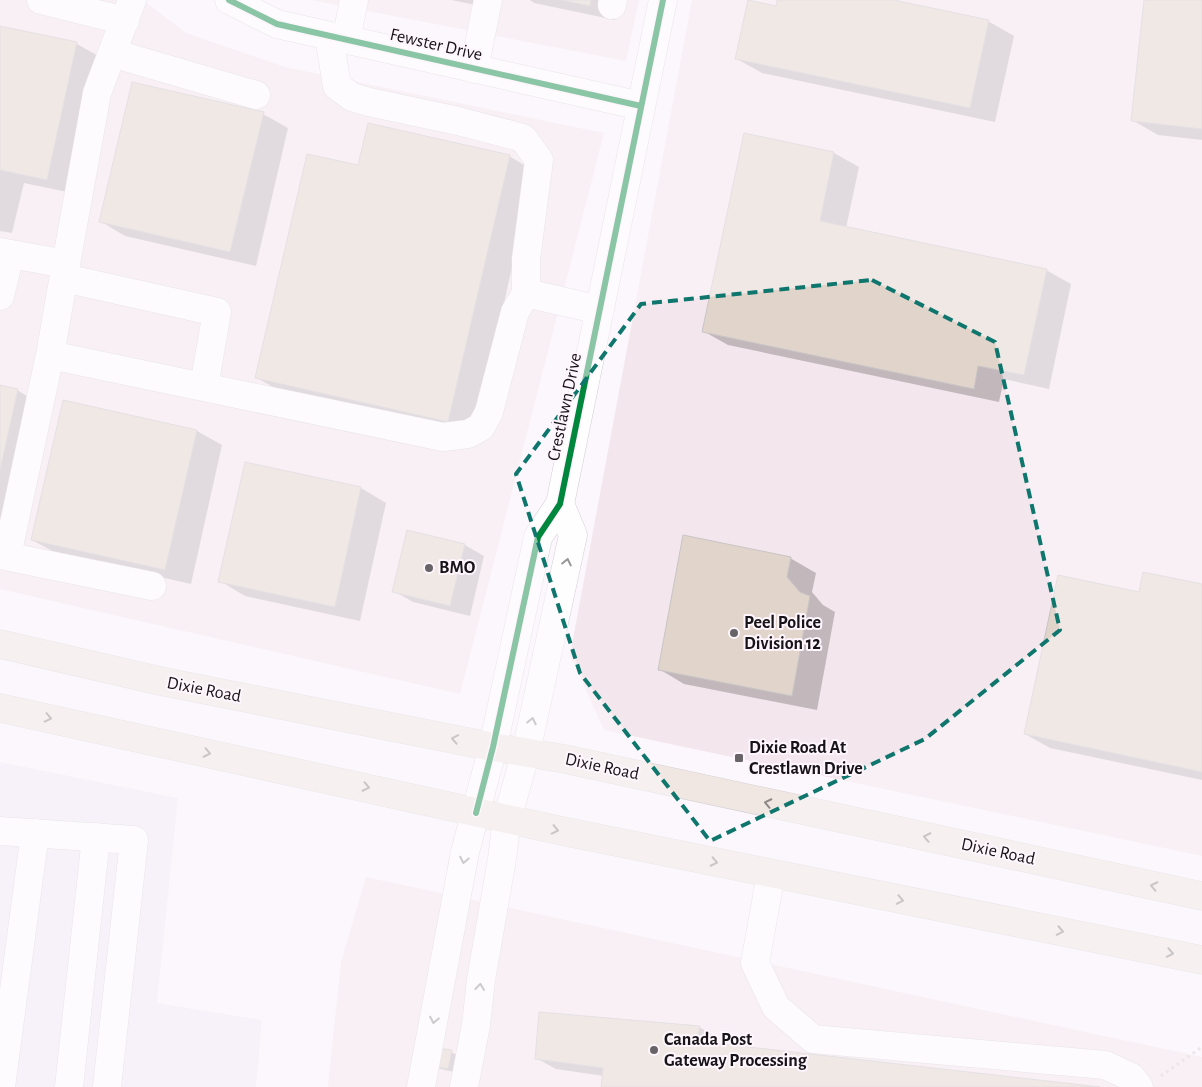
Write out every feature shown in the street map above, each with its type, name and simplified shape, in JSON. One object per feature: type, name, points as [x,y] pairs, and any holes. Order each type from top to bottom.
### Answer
[{"type":"main road","name":"Dixie Road","points":[[0,644],[160,681],[493,747],[565,759],[1202,896]]},
{"type":"main road","points":[[0,708],[436,802],[476,813],[1202,960]]},
{"type":"street","points":[[41,0],[129,10],[97,93],[50,355],[4,556],[152,586]]},
{"type":"street","name":"Fewster Drive","points":[[229,0],[277,24],[641,106]]},
{"type":"street","points":[[50,355],[443,437],[468,434],[482,427],[489,412],[515,312],[526,293],[526,259],[539,160],[523,138],[458,120],[370,102],[352,96],[337,86],[338,38],[354,0]]},
{"type":"street","points":[[474,68],[488,0]]},
{"type":"street","name":"Crestlawn Drive","points":[[421,1087],[465,852],[493,747],[538,536],[560,504],[663,0]]},
{"type":"street","points":[[112,54],[256,95]]},
{"type":"street","points":[[0,296],[5,253],[217,312],[204,386]]},
{"type":"street","points":[[526,293],[600,310]]},
{"type":"street","points":[[464,1087],[476,1025],[481,980],[507,819],[526,752],[573,534],[560,504]]},
{"type":"street","points":[[0,831],[134,840],[107,1087]]},
{"type":"street","points":[[1,1087],[35,833]]},
{"type":"street","points":[[69,1087],[96,838]]},
{"type":"street","points":[[771,874],[755,963],[776,1007],[813,1039],[1105,1065],[1147,1084]]},
{"type":"path","points":[[1147,1084],[1202,1047]]},
{"type":"highlighted area","points":[[872,280],[995,342],[1060,630],[925,739],[710,841],[580,673],[516,474],[641,304]]},
{"type":"shaded area","points":[[0,0],[143,0],[186,33],[285,67],[604,133],[460,694],[0,589]]},
{"type":"shaded area","points":[[311,0],[639,0],[626,61]]},
{"type":"shaded area","points":[[692,0],[1202,0],[1202,856],[604,730],[570,655]]},
{"type":"shaded area","points":[[0,762],[178,798],[157,1003],[262,1020],[256,1087],[0,1087]]},
{"type":"shaded area","points":[[366,877],[1202,1057],[1202,1087],[328,1087],[341,962]]},
{"type":"building","points":[[561,0],[591,0],[590,6]]},
{"type":"building","points":[[748,0],[776,6],[777,0],[894,0],[989,20],[970,108],[735,59]]},
{"type":"building","points":[[1144,0],[1202,0],[1202,129],[1131,121]]},
{"type":"building","points":[[0,26],[77,42],[47,180],[0,170]]},
{"type":"building","points":[[132,82],[264,112],[230,252],[99,222]]},
{"type":"building","points":[[368,123],[510,155],[448,422],[255,378],[307,154],[358,165]]},
{"type":"building","points":[[744,133],[834,152],[820,221],[1047,269],[1024,375],[978,366],[974,389],[702,332]]},
{"type":"building","points":[[0,385],[18,389],[0,470]]},
{"type":"building","points":[[63,400],[197,430],[165,570],[31,540]]},
{"type":"building","points":[[245,462],[361,487],[335,607],[218,582]]},
{"type":"building","name":"BMO","points":[[407,530],[465,544],[450,606],[392,592]]},
{"type":"building","name":"Peel Police Division 12","points":[[683,535],[791,557],[787,577],[800,592],[810,596],[792,696],[658,670]]},
{"type":"building","points":[[1143,572],[1202,584],[1202,772],[1024,734],[1058,575],[1139,592]]},
{"type":"building","name":"Canada Post Gateway Processing","points":[[539,1012],[700,1026],[696,1041],[1100,1087],[601,1087],[603,1068],[535,1059]]},
{"type":"building","points":[[437,1048],[452,1050],[448,1069],[434,1066]]},
{"type":"cycle path","points":[[229,0],[277,24],[641,106]]},
{"type":"cycle path","points":[[476,813],[493,747],[538,537],[560,504],[663,0]]},
{"type":"place","name":"BMO","points":[[429,568]]},
{"type":"place","name":"Peel Police Division 12","points":[[734,633]]},
{"type":"place","name":"Dixie Road At Crestlawn Drive","points":[[739,758]]},
{"type":"place","name":"Canada Post Gateway Processing","points":[[654,1050]]}]
